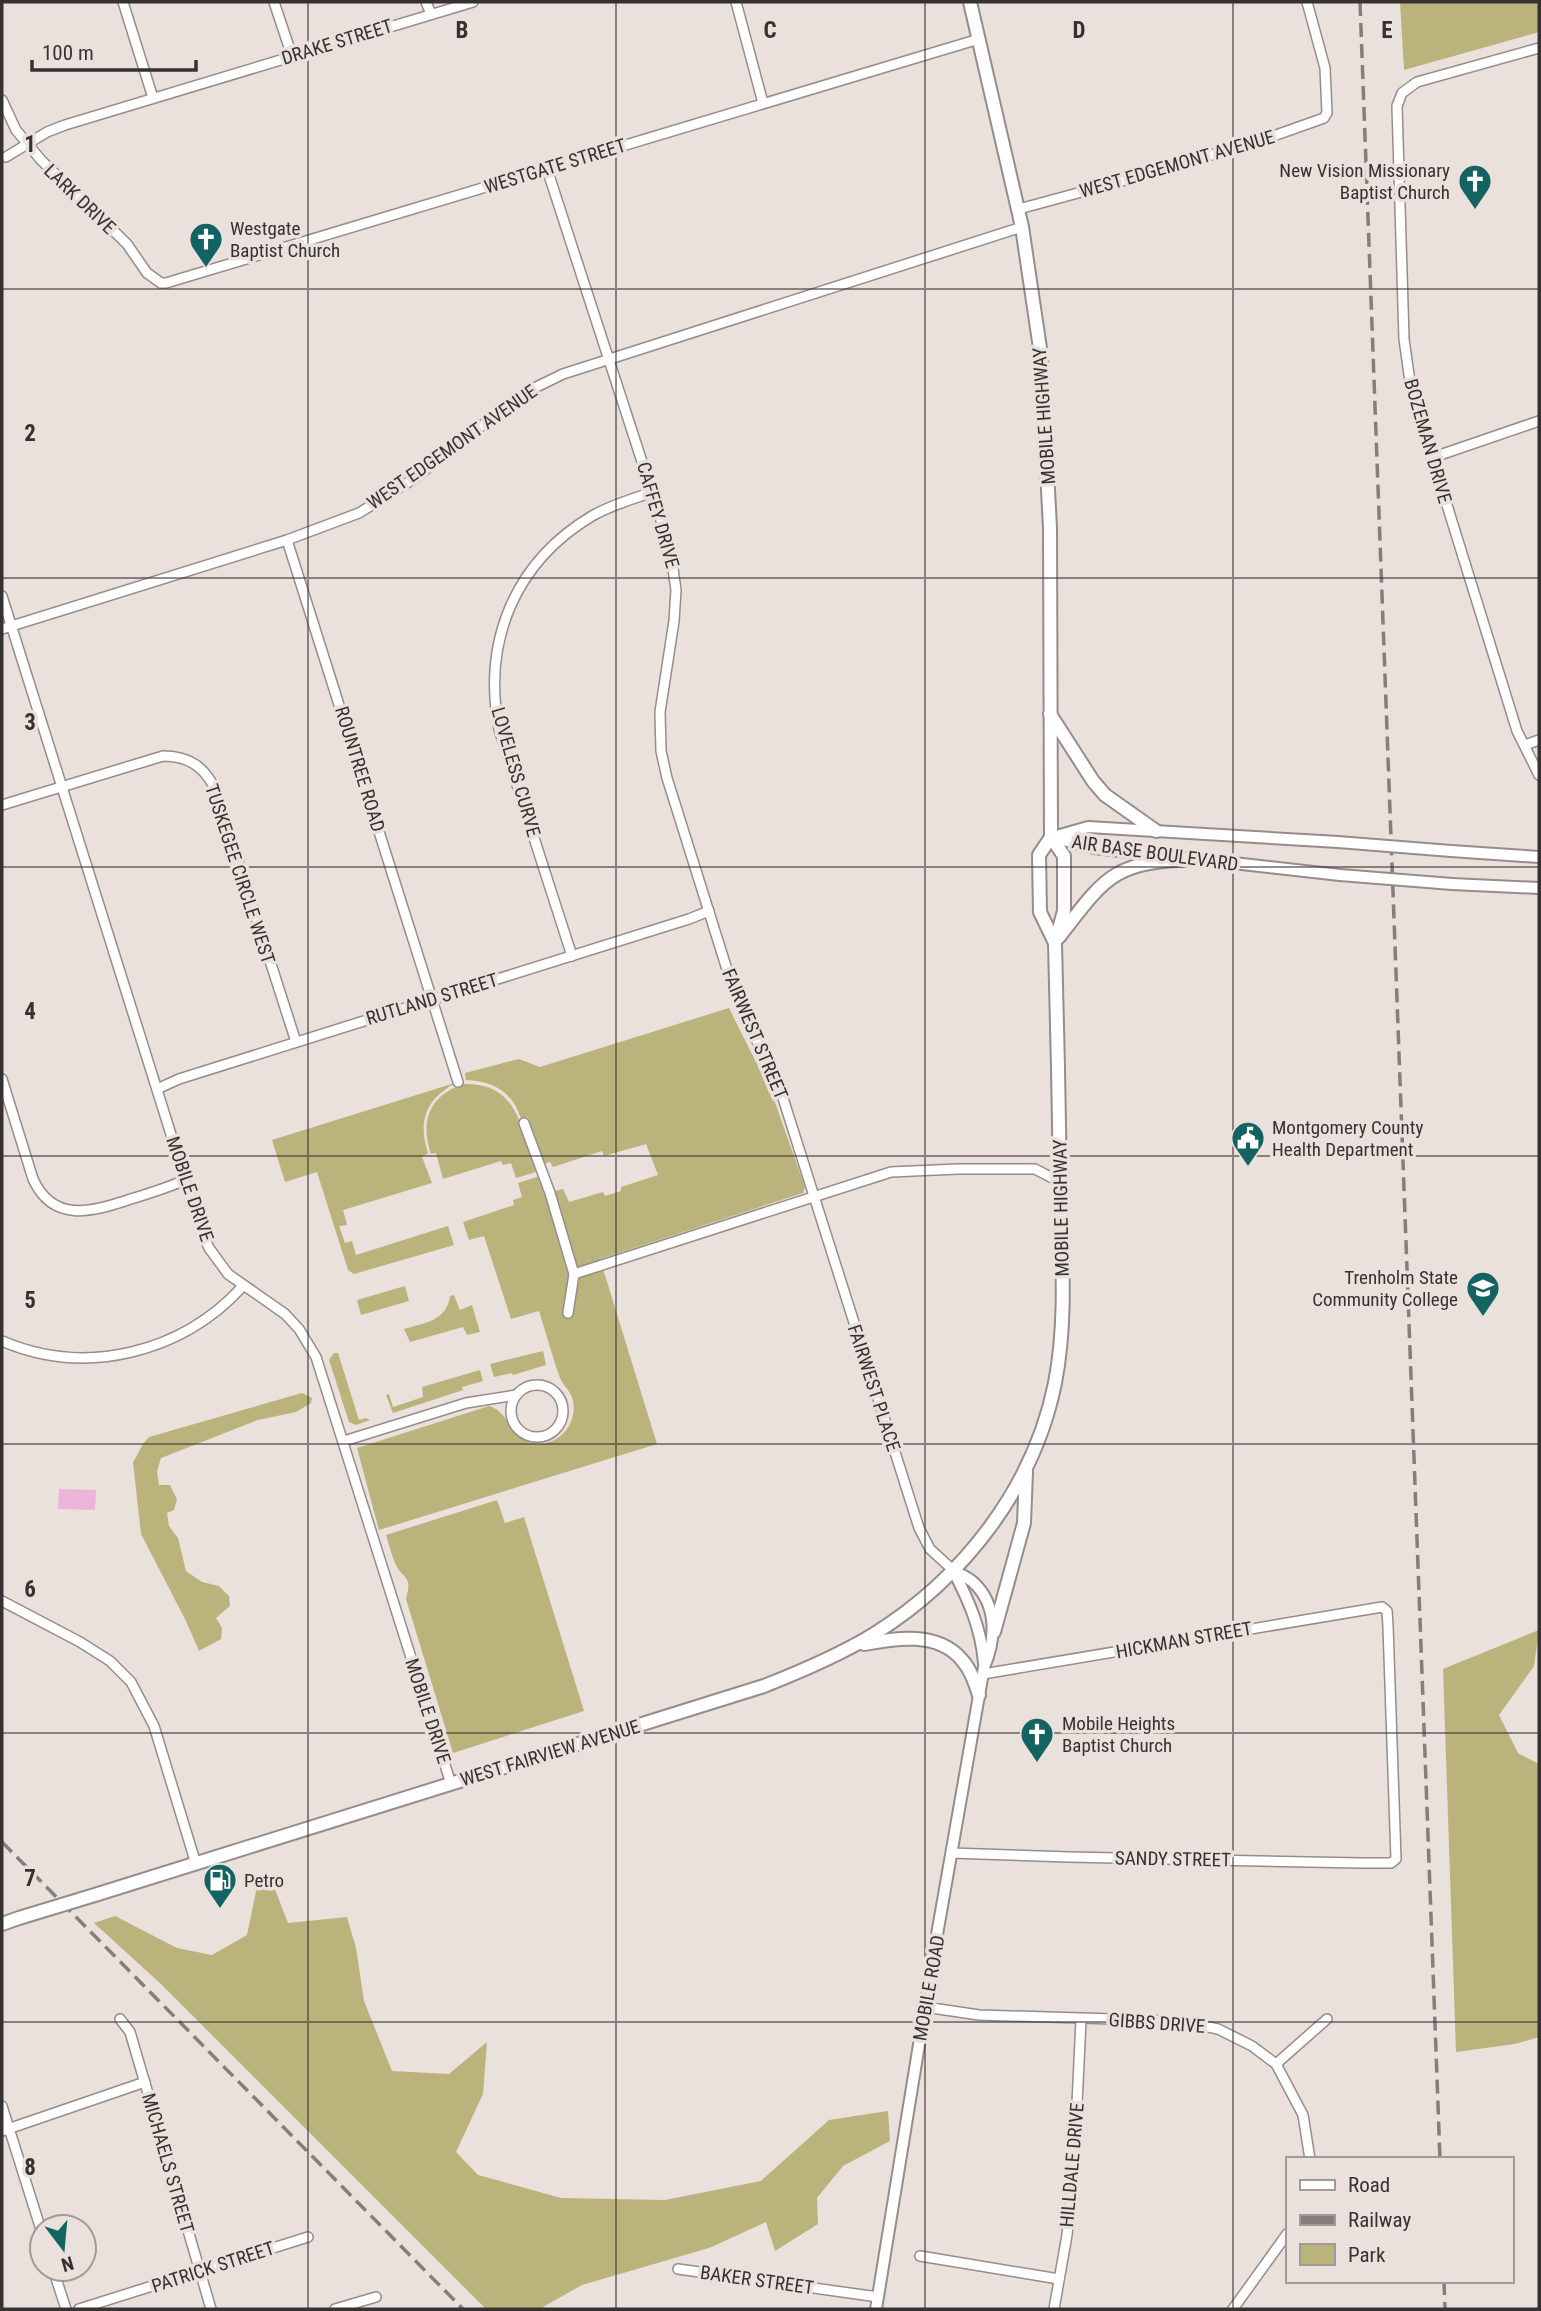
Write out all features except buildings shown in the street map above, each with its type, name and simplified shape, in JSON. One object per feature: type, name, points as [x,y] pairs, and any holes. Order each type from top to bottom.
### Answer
[{"type":"main road","name":"MOBILE HIGHWAY","points":[[970,2],[1019,209],[1035,303],[1046,411],[1050,528],[1051,837],[1064,856],[1064,911],[1055,943],[1063,1293],[1059,1355],[1045,1421],[1026,1468]]},
{"type":"main road","points":[[1050,713],[1105,795],[1156,831]]},
{"type":"main road","name":"MOBILE HIGHWAY","points":[[1051,837],[1039,855],[1040,912],[1055,943]]},
{"type":"main road","points":[[1055,943],[1098,887],[1114,876],[1131,867],[1154,861],[1195,859]]},
{"type":"main road","points":[[994,1632],[1024,1523],[1026,1468]]},
{"type":"main road","name":"WEST FAIRVIEW AVENUE","points":[[2,1924],[764,1686],[808,1668],[853,1646],[899,1617],[953,1570],[978,1543],[1010,1497],[1026,1468]]},
{"type":"main road","points":[[853,1646],[894,1638],[934,1642],[946,1647],[963,1661],[979,1695]]},
{"type":"street","points":[[123,2],[153,98]]},
{"type":"street","points":[[274,2],[292,56]]},
{"type":"street","points":[[426,2],[431,14]]},
{"type":"street","name":"DRAKE STREET","points":[[6,157],[65,125],[472,2]]},
{"type":"street","points":[[736,2],[763,103]]},
{"type":"street","name":"WEST EDGEMONT AVENUE","points":[[1019,209],[1144,176],[1324,118],[1327,113],[1325,68],[1307,2]]},
{"type":"street","name":"WESTGATE STREET","points":[[138,261],[152,277],[166,283],[979,39]]},
{"type":"street","name":"BOZEMAN DRIVE","points":[[1539,48],[1433,77],[1408,87],[1402,93],[1397,106],[1404,339],[1411,389],[1517,731],[1539,775]]},
{"type":"street","name":"LARK DRIVE","points":[[2,100],[12,123],[41,160],[127,244],[138,261]]},
{"type":"street","name":"CAFFEY DRIVE","points":[[547,169],[670,548],[676,590],[660,712],[661,751],[709,911]]},
{"type":"street","name":"WEST EDGEMONT AVENUE","points":[[6,627],[337,523],[378,503],[415,478],[522,394],[564,374],[1022,227]]},
{"type":"street","points":[[1431,458],[1539,421]]},
{"type":"street","name":"LOVELESS CURVE","points":[[572,956],[499,729],[494,692],[496,652],[516,594],[546,552],[593,515],[618,503],[653,492]]},
{"type":"street","name":"ROUNTREE ROAD","points":[[287,540],[458,1082]]},
{"type":"street","name":"MOBILE DRIVE","points":[[2,596],[6,627],[61,786],[185,1180],[209,1248],[228,1274],[285,1314],[308,1342],[322,1373],[452,1784]]},
{"type":"street","points":[[1525,746],[1539,740]]},
{"type":"street","name":"TUSKEGEE CIRCLE WEST","points":[[61,786],[163,756],[184,758],[203,769],[215,789],[296,1042]]},
{"type":"street","points":[[2,805],[61,786]]},
{"type":"street","name":"AIR BASE BOULEVARD","points":[[1051,837],[1088,827],[1539,857]]},
{"type":"street","name":"AIR BASE BOULEVARD","points":[[1051,837],[1094,848],[1340,876],[1539,888]]},
{"type":"street","name":"RUTLAND STREET","points":[[157,1089],[179,1079],[709,911]]},
{"type":"street","name":"FAIRWEST STREET","points":[[709,911],[735,995],[776,1076],[814,1196]]},
{"type":"street","points":[[2,1079],[33,1179],[39,1191],[56,1205],[72,1211],[91,1211],[168,1188],[185,1180]]},
{"type":"street","points":[[524,1123],[550,1193],[574,1274],[568,1313]]},
{"type":"street","points":[[574,1274],[897,1171],[1035,1169],[1060,1182]]},
{"type":"street","name":"FAIRWEST PLACE","points":[[814,1196],[919,1528],[930,1549],[953,1570]]},
{"type":"street","points":[[2,1341],[53,1356],[92,1358],[129,1353],[167,1341],[193,1328],[216,1312],[243,1286]]},
{"type":"street","points":[[344,1441],[466,1404],[516,1395],[524,1388],[535,1385],[546,1386],[555,1392],[564,1412],[561,1422],[554,1431],[545,1436],[523,1434],[515,1426],[511,1416],[511,1405],[516,1395]]},
{"type":"street","points":[[953,1570],[972,1581],[979,1590],[990,1614],[994,1632]]},
{"type":"street","name":"MOBILE ROAD","points":[[953,1570],[973,1608],[980,1632],[984,1671]]},
{"type":"street","points":[[2,1601],[80,1642],[110,1661],[131,1682],[154,1726],[196,1864]]},
{"type":"street","name":"HICKMAN STREET","points":[[984,1671],[1382,1607],[1387,1611],[1394,1862]]},
{"type":"street","name":"MOBILE ROAD","points":[[876,2309],[951,1853],[979,1695],[994,1632]]},
{"type":"street","name":"SANDY STREET","points":[[951,1853],[1394,1862]]},
{"type":"street","name":"GIBBS DRIVE","points":[[925,2007],[979,2015],[1179,2021],[1202,2024],[1234,2035],[1276,2064],[1303,2115],[1310,2157]]},
{"type":"street","name":"MICHAELS STREET","points":[[120,2019],[130,2032],[211,2309]]},
{"type":"street","points":[[1276,2064],[1327,2019]]},
{"type":"street","name":"HILLDALE DRIVE","points":[[1054,2309],[1074,2166],[1082,2020]]},
{"type":"street","points":[[5,2130],[145,2082]]},
{"type":"street","points":[[2,2106],[5,2130],[35,2213]]},
{"type":"street","points":[[1233,2309],[1286,2235]]},
{"type":"street","name":"PATRICK STREET","points":[[79,2309],[307,2237]]},
{"type":"street","points":[[920,2256],[1059,2279]]},
{"type":"street","name":"BAKER STREET","points":[[678,2269],[878,2297]]},
{"type":"street","points":[[58,2283],[66,2309]]},
{"type":"street","points":[[335,2309],[376,2297]]},
{"type":"green space","points":[[1400,2],[1539,2],[1539,32],[1404,70]]},
{"type":"green space","points":[[729,1008],[772,1094],[805,1187],[803,1193],[600,1259],[657,1444],[379,1530],[357,1448],[489,1406],[501,1414],[519,1436],[532,1443],[541,1444],[557,1438],[564,1433],[572,1418],[572,1398],[560,1378],[539,1311],[511,1319],[484,1236],[469,1240],[463,1222],[514,1205],[513,1200],[522,1197],[518,1183],[546,1174],[550,1192],[563,1189],[569,1202],[603,1192],[605,1196],[621,1191],[621,1187],[658,1175],[646,1144],[604,1156],[602,1151],[553,1167],[550,1162],[543,1164],[528,1117],[521,1119],[513,1102],[501,1090],[485,1083],[466,1080],[465,1073],[519,1059],[540,1067]]},
{"type":"green space","points":[[458,1082],[432,1102],[424,1120],[428,1153],[422,1157],[432,1183],[343,1210],[347,1225],[339,1226],[345,1243],[352,1241],[356,1255],[448,1226],[454,1245],[354,1274],[348,1270],[317,1172],[285,1182],[272,1140]]},
{"type":"green space","points":[[463,1084],[482,1085],[507,1100],[521,1125],[536,1172],[516,1178],[511,1163],[503,1165],[501,1161],[443,1179],[436,1153],[431,1154],[427,1121],[430,1111],[442,1095]]},
{"type":"green space","points":[[405,1286],[409,1301],[361,1315],[357,1300]]},
{"type":"green space","points":[[454,1295],[460,1310],[472,1305],[480,1332],[467,1335],[463,1327],[410,1342],[404,1329],[427,1323],[439,1316],[448,1304],[450,1296]]},
{"type":"green space","points":[[543,1351],[546,1365],[513,1375],[494,1377],[490,1364]]},
{"type":"green space","points":[[334,1353],[338,1353],[359,1420],[370,1420],[356,1425],[349,1422],[329,1360]]},
{"type":"green space","points":[[480,1370],[483,1381],[393,1413],[386,1395],[389,1394],[393,1407],[423,1397],[422,1387]]},
{"type":"green space","points":[[302,1393],[312,1398],[311,1403],[296,1412],[258,1420],[161,1458],[157,1471],[159,1485],[170,1485],[177,1499],[174,1510],[167,1513],[169,1526],[178,1538],[186,1571],[202,1582],[219,1586],[229,1596],[230,1606],[216,1618],[222,1628],[221,1639],[199,1651],[141,1534],[133,1462],[149,1437]]},
{"type":"green space","points":[[497,1500],[505,1523],[524,1517],[584,1711],[453,1753],[406,1599],[408,1581],[395,1563],[386,1535]]},
{"type":"green space","points":[[1539,1630],[1534,1666],[1499,1715],[1518,1753],[1539,1764],[1539,2037],[1515,2044],[1456,2052],[1443,1669]]},
{"type":"green space","points":[[259,1877],[274,1887],[288,1923],[347,1917],[356,1948],[364,2001],[392,2071],[449,2074],[487,2042],[483,2094],[456,2152],[478,2175],[561,2198],[665,2200],[761,2181],[829,2120],[888,2111],[890,2141],[843,2166],[817,2198],[818,2224],[775,2251],[766,2222],[709,2248],[582,2285],[543,2309],[486,2309],[161,1984],[94,1923],[115,1916],[177,1948],[212,1955],[247,1935]]},
{"type":"shaded area","points":[[59,1489],[96,1490],[95,1510],[58,1509]]},
{"type":"railway","points":[[1360,2],[1440,2157]]},
{"type":"railway","points":[[2,1842],[463,2309]]},
{"type":"railway","points":[[1444,2283],[1445,2309]]},
{"type":"place","name":"New Vision Missionary Baptist Church","points":[[1475,211]]},
{"type":"place","name":"Westgate Baptist Church","points":[[206,269]]},
{"type":"place","name":"Montgomery County Health Department","points":[[1248,1168]]},
{"type":"place","name":"Trenholm State Community College","points":[[1483,1318]]},
{"type":"place","name":"Mobile Heights Baptist Church","points":[[1037,1764]]},
{"type":"place","name":"Petro","points":[[220,1910]]}]
